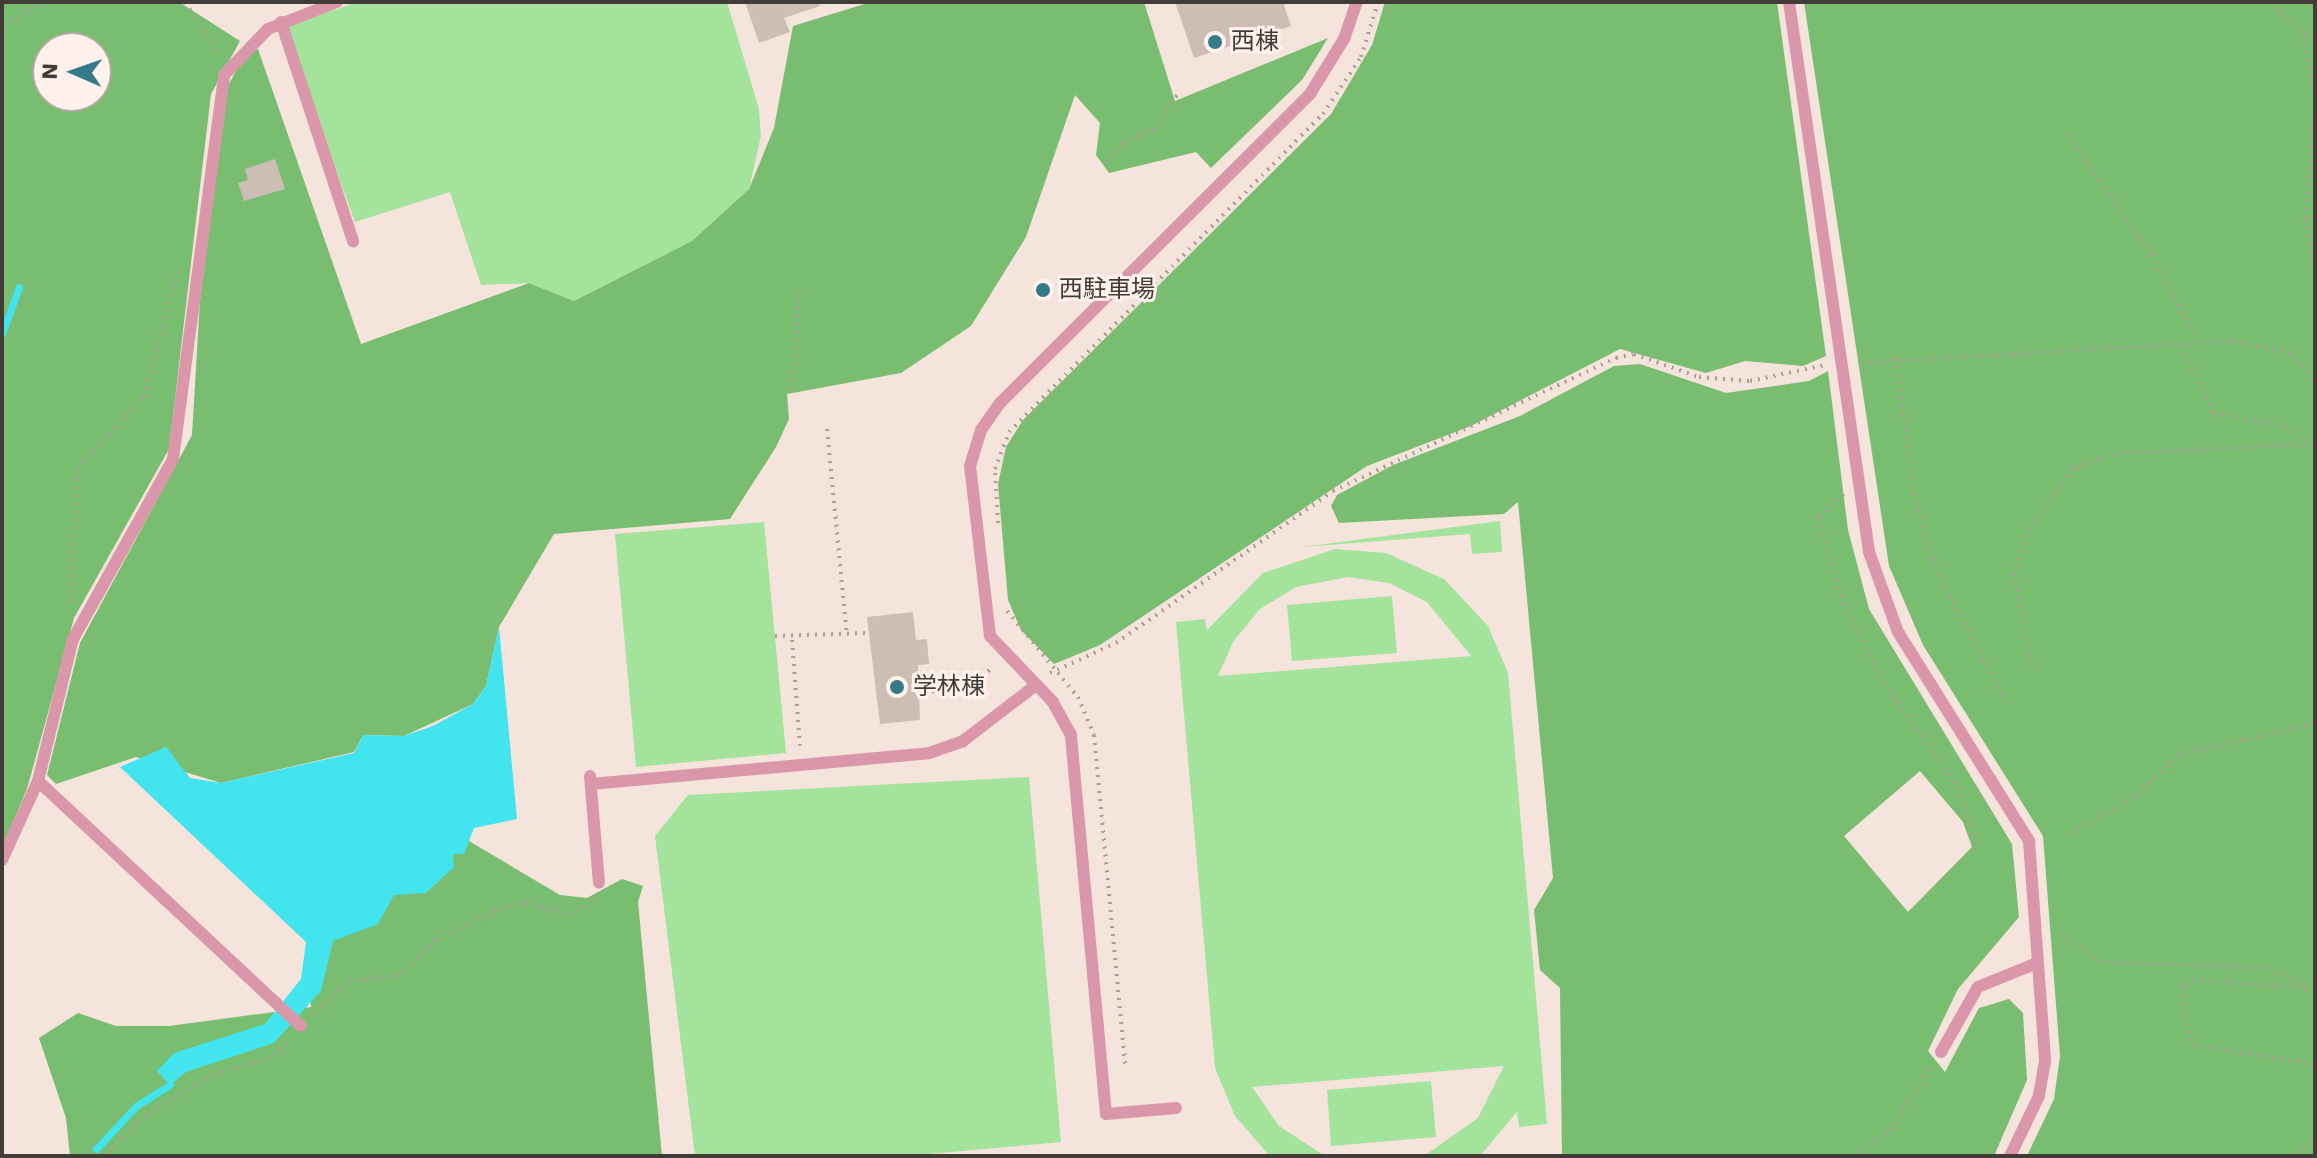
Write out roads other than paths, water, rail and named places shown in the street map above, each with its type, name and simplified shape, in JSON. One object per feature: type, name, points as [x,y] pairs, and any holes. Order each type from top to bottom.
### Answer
[{"type":"lane","points":[[2,860],[38,781],[81,622],[173,459],[216,102],[231,61],[281,22],[337,2]]},
{"type":"lane","points":[[1176,1108],[1106,1114],[1071,735],[1036,685],[996,646],[981,605],[970,478],[981,430],[1303,102],[1344,39],[1357,2]]},
{"type":"lane","points":[[1789,2],[1858,492],[1873,566],[1898,632],[2029,841],[2043,1078],[2010,1156]]},
{"type":"lane","points":[[281,22],[353,241]]},
{"type":"lane","points":[[599,883],[591,780],[802,764],[946,749],[1036,685]]},
{"type":"lane","points":[[38,781],[299,1024]]},
{"type":"lane","points":[[1941,1052],[1978,987],[2035,964]]},
{"type":"water","points":[[499,627],[517,819],[474,828],[464,854],[453,854],[454,867],[426,893],[394,895],[378,924],[333,941],[321,991],[274,1043],[186,1072],[170,1085],[157,1071],[174,1053],[265,1024],[301,979],[306,942],[120,767],[166,747],[190,778],[221,783],[354,753],[363,735],[404,736],[433,726],[473,704],[486,686]]},
{"type":"waterway","points":[[2,334],[19,287]]},
{"type":"waterway","points":[[96,1149],[136,1106],[170,1085]]},
{"type":"place","name":"西棟","points":[[1215,42]]},
{"type":"place","name":"西駐車場","points":[[1043,290]]},
{"type":"place","name":"学林棟","points":[[897,687]]}]
